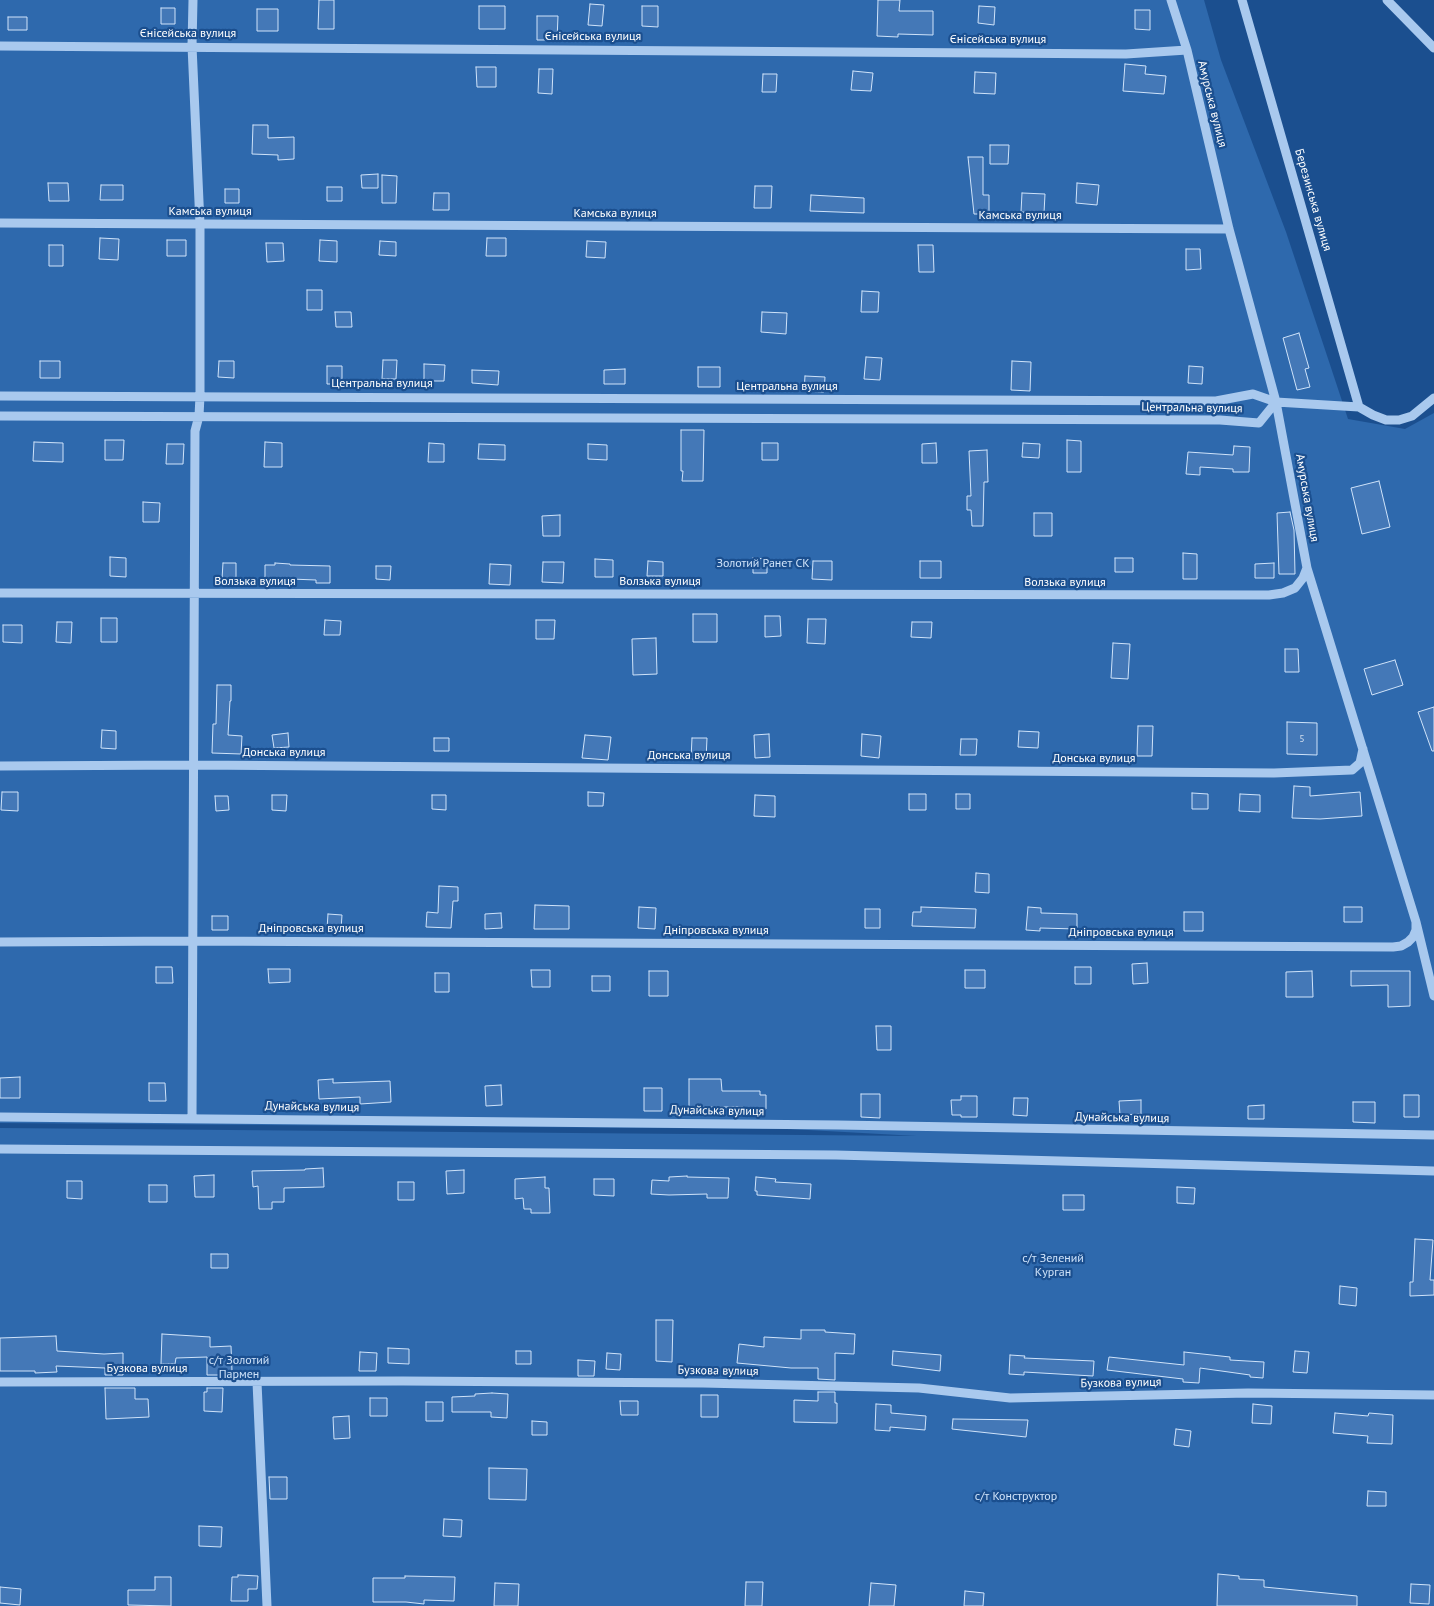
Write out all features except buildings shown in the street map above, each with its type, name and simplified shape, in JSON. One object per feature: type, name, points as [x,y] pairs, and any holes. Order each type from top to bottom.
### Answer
[{"type":"street","points":[[192,1118],[195,431],[199,416],[200,396],[200,224],[192,46],[193,0]]},
{"type":"street","name":"Амурська вулиця","points":[[1171,0],[1186,50],[1230,229],[1276,402],[1307,568],[1416,922],[1434,996]]},
{"type":"street","name":"Березинська вулиця","points":[[1242,0],[1359,407]]},
{"type":"street","points":[[1387,0],[1434,48]]},
{"type":"street","name":"Єнісейська вулиця","points":[[0,46],[1126,54],[1186,50]]},
{"type":"street","name":"Камська вулиця","points":[[0,223],[1230,229]]},
{"type":"street","name":"Центральна вулиця","points":[[0,396],[1216,402],[1253,394],[1276,402],[1259,423],[1220,420],[0,416]]},
{"type":"street","points":[[1276,402],[1359,407],[1386,420],[1399,420],[1412,416],[1434,398]]},
{"type":"street","name":"Волзька вулиця","points":[[0,593],[1269,595],[1283,593],[1295,588],[1303,578],[1307,568]]},
{"type":"street","name":"Донська вулиця","points":[[0,766],[194,765],[1274,773],[1352,770],[1360,763],[1363,749]]},
{"type":"street","name":"Дніпровська вулиця","points":[[0,942],[193,941],[1394,947],[1401,946],[1413,937],[1416,930],[1416,922]]},
{"type":"street","name":"Дунайська вулиця","points":[[0,1117],[838,1125],[1434,1135]]},
{"type":"street","points":[[0,1149],[836,1154],[1434,1171]]},
{"type":"street","name":"Бузкова вулиця","points":[[0,1382],[403,1381],[720,1384],[919,1388],[1010,1398],[1248,1393],[1434,1395]]},
{"type":"street","points":[[257,1382],[267,1606]]},
{"type":"green space","name":"Золотий Ранет СК","points":[[0,0],[1204,0],[1221,60],[1286,232],[1348,419],[1405,429],[1434,413],[1434,1606],[0,1606],[0,1128],[917,1136],[790,1129],[0,1123]]},
{"type":"park label","name":"с/т Зелений Курган","points":[[1053,1266]]},
{"type":"park label","name":"с/т Золотий Пармен","points":[[239,1368]]},
{"type":"park label","name":"с/т Конструктор","points":[[1016,1497]]}]
